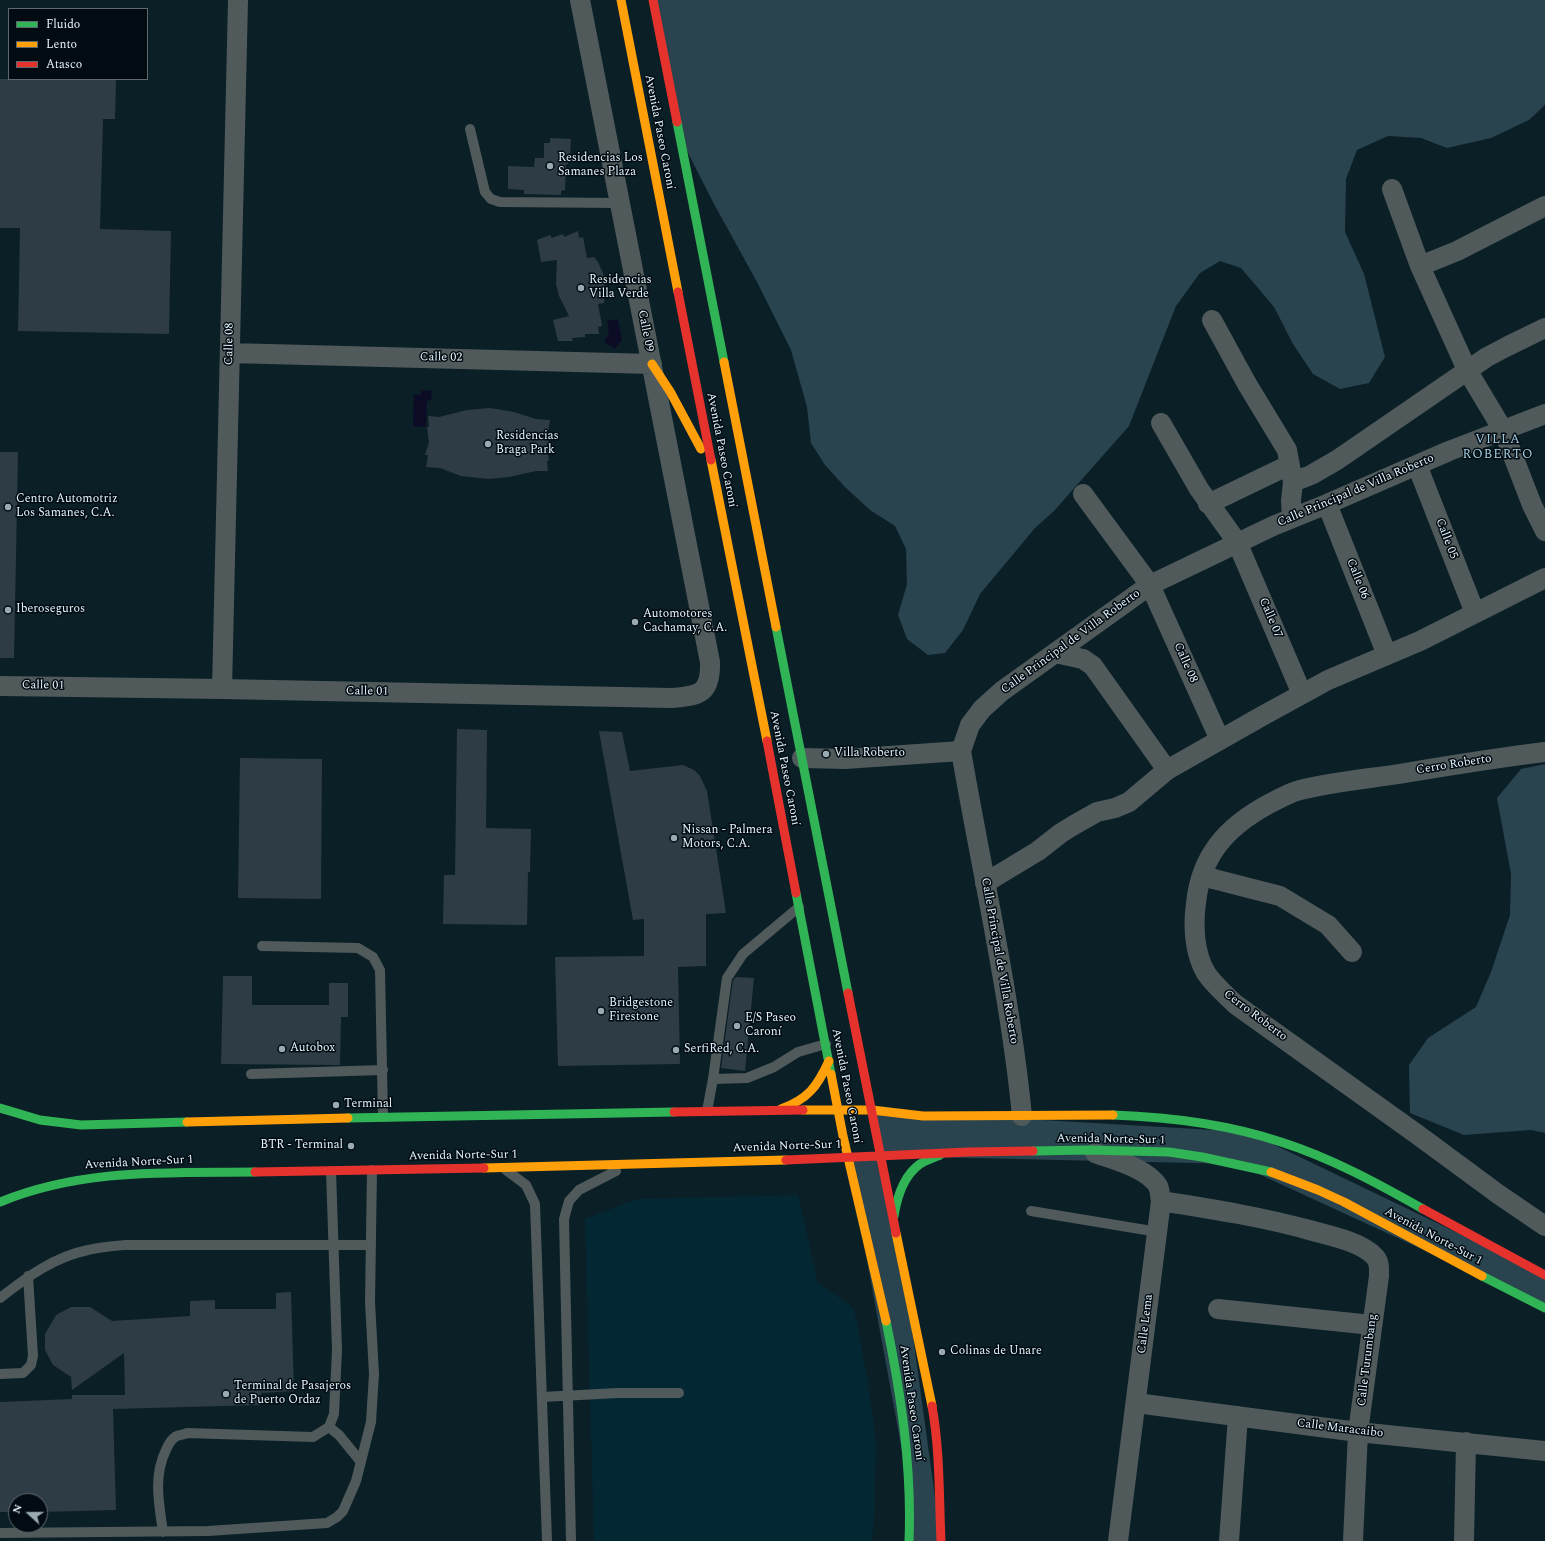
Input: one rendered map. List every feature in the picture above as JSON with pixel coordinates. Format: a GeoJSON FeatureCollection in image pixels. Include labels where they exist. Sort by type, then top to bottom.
{"type":"FeatureCollection","features":[{"type":"Feature","properties":{"kind":"main road","name":"Avenida Paseo Caroní"},"geometry":{"type":"LineString","coordinates":[[621,0],[848,1157],[870,1245],[896,1375],[906,1437],[909,1489],[909,1541]]}},
{"type":"Feature","properties":{"kind":"main road","name":"Avenida Paseo Caroní"},"geometry":{"type":"LineString","coordinates":[[654,0],[865,1078],[935,1423],[940,1486],[940,1541]]}},
{"type":"Feature","properties":{"kind":"main road"},"geometry":{"type":"LineString","coordinates":[[652,364],[686,419],[713,471]]}},
{"type":"Feature","properties":{"kind":"main road"},"geometry":{"type":"LineString","coordinates":[[776,1111],[794,1105],[807,1097],[817,1085],[829,1061]]}},
{"type":"Feature","properties":{"kind":"main road"},"geometry":{"type":"LineString","coordinates":[[865,1078],[882,1101],[902,1111],[923,1116]]}},
{"type":"Feature","properties":{"kind":"main road","name":"Avenida Norte-Sur 1"},"geometry":{"type":"LineString","coordinates":[[0,1108],[39,1120],[81,1125],[383,1117],[707,1111],[872,1110],[923,1116],[1096,1115],[1174,1119],[1248,1132],[1282,1142],[1340,1165],[1542,1270]]}},
{"type":"Feature","properties":{"kind":"main road","name":"Avenida Norte-Sur 1"},"geometry":{"type":"LineString","coordinates":[[0,1202],[39,1187],[67,1180],[128,1174],[503,1168],[943,1153],[1088,1150],[1169,1152],[1268,1171],[1318,1190],[1344,1202],[1484,1278],[1545,1308]]}},
{"type":"Feature","properties":{"kind":"main road"},"geometry":{"type":"LineString","coordinates":[[893,1219],[897,1199],[906,1178],[920,1164],[943,1153]]}},
{"type":"Feature","properties":{"kind":"street","name":"Calle 08"},"geometry":{"type":"LineString","coordinates":[[222,688],[238,0]]}},
{"type":"Feature","properties":{"kind":"street","name":"Calle 09"},"geometry":{"type":"LineString","coordinates":[[580,0],[710,662]]}},
{"type":"Feature","properties":{"kind":"street"},"geometry":{"type":"LineString","coordinates":[[1392,188],[1420,266],[1467,370],[1503,430],[1532,505],[1545,532]]}},
{"type":"Feature","properties":{"kind":"street"},"geometry":{"type":"LineString","coordinates":[[1420,266],[1457,251],[1545,206]]}},
{"type":"Feature","properties":{"kind":"street"},"geometry":{"type":"LineString","coordinates":[[1212,320],[1247,384],[1287,450],[1291,474],[1292,518]]}},
{"type":"Feature","properties":{"kind":"street"},"geometry":{"type":"LineString","coordinates":[[1208,504],[1291,474],[1311,475],[1337,460],[1428,399],[1467,370],[1508,346],[1545,328]]}},
{"type":"Feature","properties":{"kind":"street","name":"Calle 02"},"geometry":{"type":"LineString","coordinates":[[230,353],[652,364]]}},
{"type":"Feature","properties":{"kind":"street","name":"Calle Principal de Villa Roberto"},"geometry":{"type":"LineString","coordinates":[[1022,1116],[1018,1072],[1007,1001],[961,751],[970,725],[982,709],[1002,691],[1150,585],[1237,542],[1292,518],[1417,465],[1545,414]]}},
{"type":"Feature","properties":{"kind":"street","name":"Calle 07"},"geometry":{"type":"LineString","coordinates":[[1161,423],[1208,504],[1221,518],[1237,542],[1302,694]]}},
{"type":"Feature","properties":{"kind":"street","name":"Calle 05"},"geometry":{"type":"LineString","coordinates":[[1417,465],[1475,613]]}},
{"type":"Feature","properties":{"kind":"street","name":"Calle 08"},"geometry":{"type":"LineString","coordinates":[[1083,494],[1150,585],[1220,740]]}},
{"type":"Feature","properties":{"kind":"street","name":"Calle 06"},"geometry":{"type":"LineString","coordinates":[[1327,504],[1387,655]]}},
{"type":"Feature","properties":{"kind":"street"},"geometry":{"type":"LineString","coordinates":[[985,883],[1038,851],[1074,825],[1097,812],[1116,808],[1129,802],[1167,770],[1302,694],[1328,680],[1420,641],[1545,578]]}},
{"type":"Feature","properties":{"kind":"street"},"geometry":{"type":"LineString","coordinates":[[1056,653],[1083,659],[1093,666],[1167,770]]}},
{"type":"Feature","properties":{"kind":"street","name":"Calle 01"},"geometry":{"type":"LineString","coordinates":[[0,686],[222,688],[671,698],[691,696],[701,692],[707,686],[710,679],[710,662]]}},
{"type":"Feature","properties":{"kind":"street"},"geometry":{"type":"LineString","coordinates":[[802,758],[845,759],[961,751]]}},
{"type":"Feature","properties":{"kind":"street","name":"Cerro Roberto"},"geometry":{"type":"LineString","coordinates":[[1544,1226],[1331,1071],[1235,1004],[1219,989],[1206,973],[1200,960],[1194,918],[1197,894],[1202,876],[1208,859],[1220,841],[1237,824],[1278,798],[1299,790],[1494,758],[1545,752]]}},
{"type":"Feature","properties":{"kind":"street"},"geometry":{"type":"LineString","coordinates":[[1202,876],[1280,896],[1328,925],[1352,952]]}},
{"type":"Feature","properties":{"kind":"street","name":"Calle Lema"},"geometry":{"type":"LineString","coordinates":[[1088,1150],[1126,1164],[1147,1174],[1158,1187],[1161,1201],[1118,1541]]}},
{"type":"Feature","properties":{"kind":"street","name":"Calle Turumbang"},"geometry":{"type":"LineString","coordinates":[[1161,1201],[1270,1219],[1330,1235],[1363,1247],[1376,1256],[1379,1265],[1379,1276],[1358,1432],[1353,1541]]}},
{"type":"Feature","properties":{"kind":"street"},"geometry":{"type":"LineString","coordinates":[[1218,1309],[1372,1325]]}},
{"type":"Feature","properties":{"kind":"street","name":"Calle Maracaibo"},"geometry":{"type":"LineString","coordinates":[[1136,1403],[1358,1432],[1545,1451]]}},
{"type":"Feature","properties":{"kind":"street"},"geometry":{"type":"LineString","coordinates":[[1229,1541],[1238,1416]]}},
{"type":"Feature","properties":{"kind":"street"},"geometry":{"type":"LineString","coordinates":[[1464,1541],[1466,1442]]}},
{"type":"Feature","properties":{"kind":"lane"},"geometry":{"type":"LineString","coordinates":[[470,130],[485,192],[491,199],[500,202],[620,203]]}},
{"type":"Feature","properties":{"kind":"lane"},"geometry":{"type":"LineString","coordinates":[[707,1111],[713,1079],[726,978],[743,954],[800,907]]}},
{"type":"Feature","properties":{"kind":"lane"},"geometry":{"type":"LineString","coordinates":[[262,946],[358,948],[373,957],[380,970],[383,1117]]}},
{"type":"Feature","properties":{"kind":"lane"},"geometry":{"type":"LineString","coordinates":[[713,1079],[747,1078],[774,1067],[798,1052],[826,1044]]}},
{"type":"Feature","properties":{"kind":"lane"},"geometry":{"type":"LineString","coordinates":[[251,1074],[383,1070]]}},
{"type":"Feature","properties":{"kind":"lane"},"geometry":{"type":"LineString","coordinates":[[571,1541],[564,1218],[568,1201],[579,1190],[610,1173],[639,1163]]}},
{"type":"Feature","properties":{"kind":"lane"},"geometry":{"type":"LineString","coordinates":[[503,1168],[526,1185],[535,1204],[547,1541]]}},
{"type":"Feature","properties":{"kind":"lane"},"geometry":{"type":"LineString","coordinates":[[0,1533],[208,1531],[327,1523],[338,1517],[356,1481],[371,1422],[374,1374],[370,1302],[372,1170]]}},
{"type":"Feature","properties":{"kind":"lane"},"geometry":{"type":"LineString","coordinates":[[163,1532],[157,1480],[161,1460],[168,1444],[174,1438],[187,1433],[313,1437],[329,1427],[334,1414],[337,1350],[330,1171]]}},
{"type":"Feature","properties":{"kind":"lane"},"geometry":{"type":"LineString","coordinates":[[1031,1211],[1158,1232]]}},
{"type":"Feature","properties":{"kind":"lane"},"geometry":{"type":"LineString","coordinates":[[0,1298],[28,1276],[60,1258],[88,1250],[125,1245],[371,1245]]}},
{"type":"Feature","properties":{"kind":"lane"},"geometry":{"type":"LineString","coordinates":[[0,1374],[23,1373],[31,1365],[33,1343],[28,1276]]}},
{"type":"Feature","properties":{"kind":"lane"},"geometry":{"type":"LineString","coordinates":[[542,1397],[618,1392],[679,1394]]}},
{"type":"Feature","properties":{"kind":"lane"},"geometry":{"type":"LineString","coordinates":[[329,1427],[339,1435],[360,1462]]}},
{"type":"Feature","properties":{"kind":"shaded area"},"geometry":{"type":"Polygon","coordinates":[[[654,0],[1545,0],[1545,105],[1529,120],[1491,138],[1447,148],[1421,138],[1388,136],[1357,150],[1346,179],[1345,232],[1364,274],[1385,357],[1369,383],[1340,389],[1313,374],[1293,344],[1274,307],[1241,268],[1220,261],[1200,273],[1176,306],[1129,426],[1054,511],[1035,528],[980,594],[963,630],[945,653],[928,655],[907,639],[898,615],[907,584],[906,549],[895,526],[870,510],[845,487],[825,465],[811,443],[807,407],[791,350],[757,282],[714,204],[680,137],[654,0]]]}},
{"type":"Feature","properties":{"kind":"shaded area"},"geometry":{"type":"Polygon","coordinates":[[[618,319],[622,340],[615,349],[604,342],[609,332],[607,321],[618,319]]]}},
{"type":"Feature","properties":{"kind":"shaded area"},"geometry":{"type":"Polygon","coordinates":[[[421,390],[432,391],[431,400],[427,401],[426,427],[413,426],[414,394],[421,395],[421,390]]]}},
{"type":"Feature","properties":{"kind":"shaded area"},"geometry":{"type":"Polygon","coordinates":[[[1545,764],[1545,1133],[1531,1130],[1464,1135],[1410,1113],[1409,1065],[1428,1038],[1476,1007],[1491,972],[1510,915],[1511,874],[1497,798],[1521,769],[1545,764]]]}},
{"type":"Feature","properties":{"kind":"shaded area"},"geometry":{"type":"Polygon","coordinates":[[[872,1110],[1248,1132],[1545,1275],[1545,1308],[1491,1281],[1237,1164],[881,1156],[872,1110]]]}},
{"type":"Feature","properties":{"kind":"shaded area"},"geometry":{"type":"Polygon","coordinates":[[[881,1156],[906,1285],[941,1541],[909,1541],[909,1489],[848,1157],[881,1156]]]}},
{"type":"Feature","properties":{"kind":"shaded area"},"geometry":{"type":"Polygon","coordinates":[[[798,1195],[818,1283],[854,1308],[868,1382],[876,1443],[872,1541],[594,1541],[585,1219],[637,1199],[798,1195]]]}},
{"type":"Feature","properties":{"kind":"building"},"geometry":{"type":"Polygon","coordinates":[[[0,79],[116,80],[115,119],[103,119],[100,229],[171,231],[169,334],[18,331],[20,228],[0,228],[0,79]]]}},
{"type":"Feature","properties":{"kind":"building","name":"Residencias Los Samanes Plaza"},"geometry":{"type":"Polygon","coordinates":[[[550,138],[571,139],[570,155],[568,155],[568,164],[566,164],[565,190],[561,191],[561,195],[524,194],[524,190],[508,189],[508,166],[534,167],[535,158],[544,158],[544,143],[550,143],[550,138]]]}},
{"type":"Feature","properties":{"kind":"building","name":"Residencias Villa Verde"},"geometry":{"type":"Polygon","coordinates":[[[578,231],[579,238],[583,237],[587,258],[594,257],[603,273],[605,285],[604,303],[598,304],[602,326],[598,327],[599,334],[585,334],[585,337],[572,338],[573,341],[558,341],[553,320],[569,316],[559,296],[556,284],[557,260],[541,262],[537,240],[550,235],[552,238],[563,234],[564,237],[578,231]]]}},
{"type":"Feature","properties":{"kind":"building","name":"Residencias Braga Park"},"geometry":{"type":"Polygon","coordinates":[[[490,408],[514,412],[536,419],[550,420],[548,432],[551,432],[547,446],[549,461],[547,461],[548,471],[536,471],[509,477],[488,479],[461,476],[440,468],[426,467],[428,455],[425,455],[429,442],[427,427],[429,427],[428,416],[439,417],[467,410],[490,408]]]}},
{"type":"Feature","properties":{"kind":"building"},"geometry":{"type":"Polygon","coordinates":[[[0,452],[18,452],[14,658],[0,658],[0,452]]]}},
{"type":"Feature","properties":{"kind":"building"},"geometry":{"type":"Polygon","coordinates":[[[457,729],[487,730],[486,828],[531,829],[530,872],[528,872],[527,925],[443,924],[444,875],[455,875],[457,729]]]}},
{"type":"Feature","properties":{"kind":"building"},"geometry":{"type":"Polygon","coordinates":[[[599,731],[622,732],[630,771],[683,765],[694,770],[700,776],[707,791],[726,913],[706,914],[706,966],[678,967],[680,1064],[558,1066],[555,957],[644,956],[644,919],[633,920],[599,731]]]}},
{"type":"Feature","properties":{"kind":"building"},"geometry":{"type":"Polygon","coordinates":[[[240,758],[322,759],[321,899],[238,898],[240,758]]]}},
{"type":"Feature","properties":{"kind":"building"},"geometry":{"type":"Polygon","coordinates":[[[223,976],[252,976],[252,1005],[329,1005],[329,983],[348,983],[348,1017],[341,1017],[340,1065],[221,1064],[223,976]]]}},
{"type":"Feature","properties":{"kind":"building"},"geometry":{"type":"Polygon","coordinates":[[[736,977],[754,978],[745,1071],[721,1068],[733,980],[736,977]]]}},
{"type":"Feature","properties":{"kind":"building"},"geometry":{"type":"Polygon","coordinates":[[[291,1292],[294,1391],[261,1393],[261,1405],[113,1409],[116,1510],[48,1512],[48,1493],[8,1493],[8,1512],[0,1512],[0,1402],[72,1399],[72,1395],[125,1395],[124,1353],[72,1390],[71,1377],[53,1365],[45,1350],[45,1334],[56,1315],[71,1307],[90,1307],[112,1321],[190,1316],[190,1301],[215,1300],[215,1309],[276,1309],[276,1293],[291,1292]]]}},
{"type":"Feature","properties":{"kind":"traffic: fast"},"geometry":{"type":"LineString","coordinates":[[677,122],[724,362]]}},
{"type":"Feature","properties":{"kind":"traffic: fast"},"geometry":{"type":"LineString","coordinates":[[776,627],[848,993]]}},
{"type":"Feature","properties":{"kind":"traffic: fast"},"geometry":{"type":"LineString","coordinates":[[796,893],[831,1074]]}},
{"type":"Feature","properties":{"kind":"traffic: fast"},"geometry":{"type":"LineString","coordinates":[[0,1108],[40,1120],[81,1125],[187,1122]]}},
{"type":"Feature","properties":{"kind":"traffic: fast"},"geometry":{"type":"LineString","coordinates":[[348,1118],[674,1112]]}},
{"type":"Feature","properties":{"kind":"traffic: fast"},"geometry":{"type":"LineString","coordinates":[[1113,1115],[1198,1122],[1240,1130],[1281,1142],[1336,1163],[1423,1209]]}},
{"type":"Feature","properties":{"kind":"traffic: fast"},"geometry":{"type":"LineString","coordinates":[[1033,1151],[1088,1150],[1169,1152],[1202,1157],[1271,1172]]}},
{"type":"Feature","properties":{"kind":"traffic: fast"},"geometry":{"type":"LineString","coordinates":[[894,1216],[899,1194],[909,1175],[920,1164],[940,1155]]}},
{"type":"Feature","properties":{"kind":"traffic: fast"},"geometry":{"type":"LineString","coordinates":[[0,1202],[31,1191],[62,1183],[94,1178],[158,1173],[255,1172]]}},
{"type":"Feature","properties":{"kind":"traffic: fast"},"geometry":{"type":"LineString","coordinates":[[1482,1276],[1545,1308]]}},
{"type":"Feature","properties":{"kind":"traffic: fast"},"geometry":{"type":"LineString","coordinates":[[886,1321],[901,1403],[907,1458],[909,1486],[909,1541]]}},
{"type":"Feature","properties":{"kind":"traffic: slow"},"geometry":{"type":"LineString","coordinates":[[621,0],[678,292]]}},
{"type":"Feature","properties":{"kind":"traffic: slow"},"geometry":{"type":"LineString","coordinates":[[724,362],[776,627]]}},
{"type":"Feature","properties":{"kind":"traffic: slow"},"geometry":{"type":"LineString","coordinates":[[652,364],[671,393],[701,449]]}},
{"type":"Feature","properties":{"kind":"traffic: slow"},"geometry":{"type":"LineString","coordinates":[[711,460],[767,741]]}},
{"type":"Feature","properties":{"kind":"traffic: slow"},"geometry":{"type":"LineString","coordinates":[[781,1109],[798,1101],[811,1091],[816,1085],[829,1061]]}},
{"type":"Feature","properties":{"kind":"traffic: slow"},"geometry":{"type":"LineString","coordinates":[[831,1074],[843,1136],[886,1321]]}},
{"type":"Feature","properties":{"kind":"traffic: slow"},"geometry":{"type":"LineString","coordinates":[[803,1110],[872,1110],[923,1116],[1113,1115]]}},
{"type":"Feature","properties":{"kind":"traffic: slow"},"geometry":{"type":"LineString","coordinates":[[187,1122],[348,1118]]}},
{"type":"Feature","properties":{"kind":"traffic: slow"},"geometry":{"type":"LineString","coordinates":[[484,1168],[786,1160]]}},
{"type":"Feature","properties":{"kind":"traffic: slow"},"geometry":{"type":"LineString","coordinates":[[1271,1172],[1318,1190],[1344,1202],[1482,1276]]}},
{"type":"Feature","properties":{"kind":"traffic: slow"},"geometry":{"type":"LineString","coordinates":[[896,1233],[932,1406]]}},
{"type":"Feature","properties":{"kind":"traffic: jam"},"geometry":{"type":"LineString","coordinates":[[653,0],[677,122]]}},
{"type":"Feature","properties":{"kind":"traffic: jam"},"geometry":{"type":"LineString","coordinates":[[678,292],[711,460]]}},
{"type":"Feature","properties":{"kind":"traffic: jam"},"geometry":{"type":"LineString","coordinates":[[767,741],[796,893]]}},
{"type":"Feature","properties":{"kind":"traffic: jam"},"geometry":{"type":"LineString","coordinates":[[848,993],[896,1233]]}},
{"type":"Feature","properties":{"kind":"traffic: jam"},"geometry":{"type":"LineString","coordinates":[[674,1112],[803,1110]]}},
{"type":"Feature","properties":{"kind":"traffic: jam"},"geometry":{"type":"LineString","coordinates":[[786,1160],[969,1152],[1033,1151]]}},
{"type":"Feature","properties":{"kind":"traffic: jam"},"geometry":{"type":"LineString","coordinates":[[255,1172],[484,1168]]}},
{"type":"Feature","properties":{"kind":"traffic: jam"},"geometry":{"type":"LineString","coordinates":[[1423,1209],[1545,1275]]}},
{"type":"Feature","properties":{"kind":"traffic: jam"},"geometry":{"type":"LineString","coordinates":[[932,1406],[938,1456],[941,1541]]}},
{"type":"Feature","properties":{"kind":"place","name":"Residencias Los Samanes Plaza"},"geometry":{"type":"Point","coordinates":[550,166]}},
{"type":"Feature","properties":{"kind":"place","name":"Residencias Villa Verde"},"geometry":{"type":"Point","coordinates":[581,288]}},
{"type":"Feature","properties":{"kind":"place","name":"Residencias Braga Park"},"geometry":{"type":"Point","coordinates":[488,444]}},
{"type":"Feature","properties":{"kind":"place","name":"Centro Automotriz Los Samanes, C.A."},"geometry":{"type":"Point","coordinates":[8,507]}},
{"type":"Feature","properties":{"kind":"place","name":"Iberoseguros"},"geometry":{"type":"Point","coordinates":[8,610]}},
{"type":"Feature","properties":{"kind":"place","name":"Automotores Cachamay, C.A."},"geometry":{"type":"Point","coordinates":[635,622]}},
{"type":"Feature","properties":{"kind":"place","name":"Villa Roberto"},"geometry":{"type":"Point","coordinates":[826,754]}},
{"type":"Feature","properties":{"kind":"place","name":"Nissan - Palmera Motors, C.A."},"geometry":{"type":"Point","coordinates":[674,838]}},
{"type":"Feature","properties":{"kind":"place","name":"Bridgestone Firestone"},"geometry":{"type":"Point","coordinates":[601,1011]}},
{"type":"Feature","properties":{"kind":"place","name":"E/S Paseo Caroní"},"geometry":{"type":"Point","coordinates":[737,1026]}},
{"type":"Feature","properties":{"kind":"place","name":"Autobox"},"geometry":{"type":"Point","coordinates":[282,1049]}},
{"type":"Feature","properties":{"kind":"place","name":"SerfiRed, C.A."},"geometry":{"type":"Point","coordinates":[676,1050]}},
{"type":"Feature","properties":{"kind":"place","name":"Terminal"},"geometry":{"type":"Point","coordinates":[336,1105]}},
{"type":"Feature","properties":{"kind":"place","name":"BTR - Terminal"},"geometry":{"type":"Point","coordinates":[351,1146]}},
{"type":"Feature","properties":{"kind":"place","name":"Colinas de Unare"},"geometry":{"type":"Point","coordinates":[942,1352]}},
{"type":"Feature","properties":{"kind":"place","name":"Terminal de Pasajeros de Puerto Ordaz"},"geometry":{"type":"Point","coordinates":[226,1394]}},
{"type":"Feature","properties":{"kind":"district","name":"VILLA ROBERTO"},"geometry":{"type":"Point","coordinates":[1498,448]}}]}
